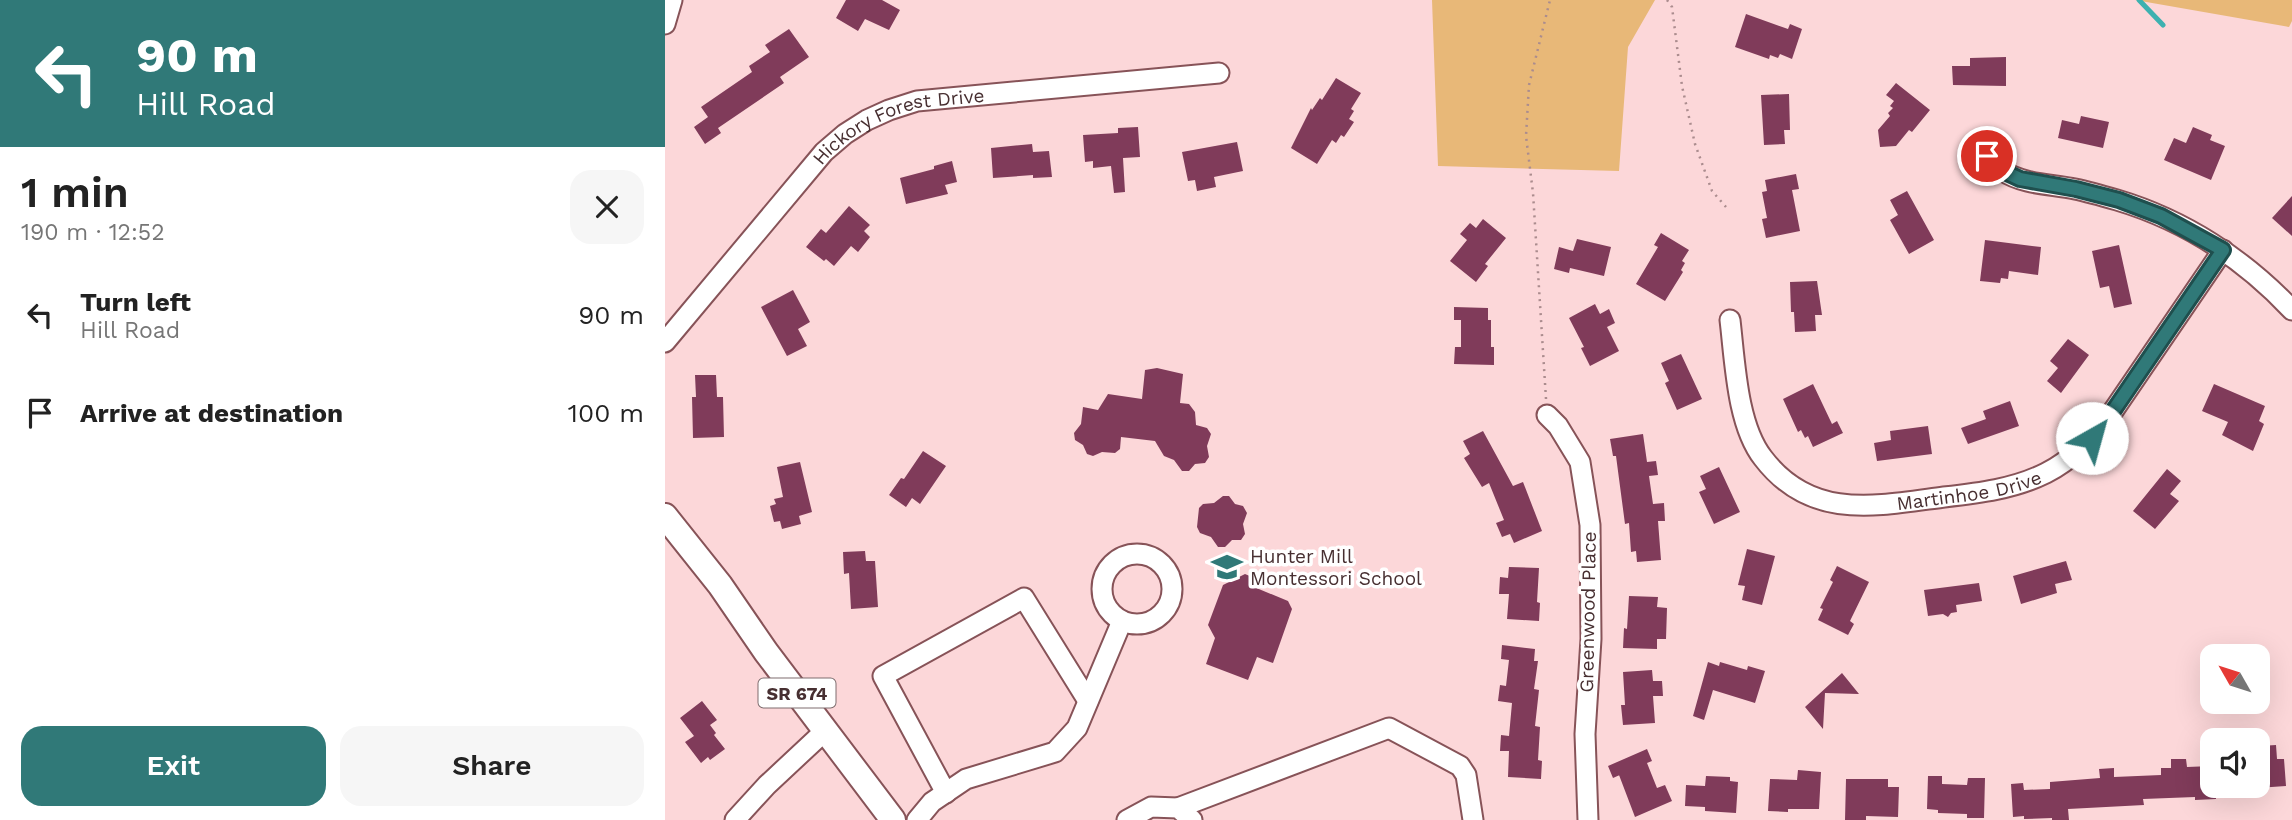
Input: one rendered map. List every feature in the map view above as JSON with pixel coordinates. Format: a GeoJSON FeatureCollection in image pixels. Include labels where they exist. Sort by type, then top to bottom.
{"type":"FeatureCollection","features":[{"type":"Feature","properties":{"kind":"main road","name":"SR 674"},"geometry":{"type":"LineString","coordinates":[[665,516],[720,585],[766,652],[893,820]]}},
{"type":"Feature","properties":{"kind":"street"},"geometry":{"type":"LineString","coordinates":[[665,24],[672,0]]}},
{"type":"Feature","properties":{"kind":"street","name":"Hickory Forest Drive"},"geometry":{"type":"LineString","coordinates":[[667,336],[824,152],[867,120],[889,110],[936,99],[1219,73]]}},
{"type":"Feature","properties":{"kind":"street"},"geometry":{"type":"LineString","coordinates":[[1987,156],[2003,171],[2020,179],[2119,200],[2161,216],[2223,250],[2272,289],[2292,310]]}},
{"type":"Feature","properties":{"kind":"street","name":"Martinhoe Drive"},"geometry":{"type":"LineString","coordinates":[[1730,320],[1738,378],[1751,438],[1761,457],[1792,487],[1811,497],[1852,506],[1874,507],[1996,491],[2025,483],[2049,472],[2092,438],[2117,406],[2223,250]]}},
{"type":"Feature","properties":{"kind":"street","name":"Greenwood Place"},"geometry":{"type":"LineString","coordinates":[[1547,415],[1558,426],[1580,462],[1590,525],[1591,639],[1585,734],[1588,820]]}},
{"type":"Feature","properties":{"kind":"street"},"geometry":{"type":"LineString","coordinates":[[946,793],[883,676],[1024,598],[1088,701]]}},
{"type":"Feature","properties":{"kind":"street"},"geometry":{"type":"LineString","coordinates":[[917,820],[932,802],[966,779],[1055,752],[1077,728],[1122,621]]}},
{"type":"Feature","properties":{"kind":"street"},"geometry":{"type":"LineString","coordinates":[[1127,820],[1151,807],[1185,814],[1389,728],[1460,766],[1467,775],[1473,820]]}},
{"type":"Feature","properties":{"kind":"street"},"geometry":{"type":"LineString","coordinates":[[735,820],[767,785],[826,730]]}},
{"type":"Feature","properties":{"kind":"path"},"geometry":{"type":"LineString","coordinates":[[1547,415],[1533,192],[1526,136],[1529,85],[1550,0]]}},
{"type":"Feature","properties":{"kind":"path"},"geometry":{"type":"LineString","coordinates":[[1667,0],[1672,7],[1682,86],[1695,144],[1712,191],[1726,207]]}},
{"type":"Feature","properties":{"kind":"shaded area"},"geometry":{"type":"Polygon","coordinates":[[[1432,0],[1655,0],[1628,47],[1619,171],[1438,166],[1432,0]]]}},
{"type":"Feature","properties":{"kind":"shaded area"},"geometry":{"type":"Polygon","coordinates":[[[2135,0],[2292,0],[2292,21],[2289,27],[2135,0]]]}},
{"type":"Feature","properties":{"kind":"building"},"geometry":{"type":"Polygon","coordinates":[[[846,0],[882,0],[900,10],[889,30],[865,19],[858,31],[836,18],[846,0]]]}},
{"type":"Feature","properties":{"kind":"building"},"geometry":{"type":"Polygon","coordinates":[[[1746,14],[1788,29],[1790,24],[1802,29],[1792,59],[1780,54],[1778,58],[1770,55],[1769,59],[1735,47],[1746,14]]]}},
{"type":"Feature","properties":{"kind":"building"},"geometry":{"type":"Polygon","coordinates":[[[789,29],[809,57],[780,77],[784,83],[718,128],[721,133],[705,144],[694,127],[708,117],[701,107],[752,72],[749,66],[770,52],[765,45],[789,29]]]}},
{"type":"Feature","properties":{"kind":"building"},"geometry":{"type":"Polygon","coordinates":[[[2006,57],[2006,86],[1953,85],[1952,66],[1970,66],[1970,58],[2006,57]]]}},
{"type":"Feature","properties":{"kind":"building"},"geometry":{"type":"Polygon","coordinates":[[[1336,78],[1361,93],[1351,109],[1354,111],[1349,119],[1354,122],[1344,137],[1341,135],[1336,143],[1332,140],[1317,164],[1291,148],[1311,108],[1312,110],[1320,98],[1322,100],[1336,78]]]}},
{"type":"Feature","properties":{"kind":"building"},"geometry":{"type":"Polygon","coordinates":[[[1896,83],[1930,110],[1896,146],[1880,147],[1878,130],[1890,116],[1888,113],[1893,108],[1890,106],[1894,101],[1886,95],[1896,83]]]}},
{"type":"Feature","properties":{"kind":"building"},"geometry":{"type":"Polygon","coordinates":[[[1789,94],[1790,130],[1784,130],[1785,144],[1764,145],[1761,95],[1789,94]]]}},
{"type":"Feature","properties":{"kind":"building"},"geometry":{"type":"Polygon","coordinates":[[[2081,116],[2109,122],[2103,148],[2058,138],[2062,120],[2079,124],[2081,116]]]}},
{"type":"Feature","properties":{"kind":"building"},"geometry":{"type":"Polygon","coordinates":[[[1138,127],[1140,157],[1123,158],[1125,192],[1114,193],[1111,166],[1093,168],[1093,161],[1085,162],[1083,135],[1118,133],[1118,128],[1138,127]]]}},
{"type":"Feature","properties":{"kind":"building"},"geometry":{"type":"Polygon","coordinates":[[[2193,127],[2212,135],[2210,140],[2225,146],[2211,180],[2164,160],[2174,138],[2186,143],[2193,127]]]}},
{"type":"Feature","properties":{"kind":"building"},"geometry":{"type":"Polygon","coordinates":[[[1237,142],[1243,171],[1214,177],[1216,187],[1197,191],[1195,180],[1188,181],[1182,152],[1237,142]]]}},
{"type":"Feature","properties":{"kind":"building"},"geometry":{"type":"Polygon","coordinates":[[[1032,144],[1033,152],[1049,151],[1052,177],[1033,178],[1033,175],[993,178],[991,148],[1032,144]]]}},
{"type":"Feature","properties":{"kind":"building"},"geometry":{"type":"Polygon","coordinates":[[[952,161],[957,182],[945,185],[948,194],[906,204],[900,178],[952,161]]]}},
{"type":"Feature","properties":{"kind":"building"},"geometry":{"type":"Polygon","coordinates":[[[1796,174],[1799,189],[1792,190],[1800,231],[1766,238],[1762,219],[1767,218],[1762,192],[1767,191],[1765,180],[1796,174]]]}},
{"type":"Feature","properties":{"kind":"building"},"geometry":{"type":"Polygon","coordinates":[[[1907,191],[1934,240],[1909,254],[1890,220],[1898,215],[1890,200],[1907,191]]]}},
{"type":"Feature","properties":{"kind":"building"},"geometry":{"type":"Polygon","coordinates":[[[2292,196],[2292,236],[2272,218],[2292,196]]]}},
{"type":"Feature","properties":{"kind":"building"},"geometry":{"type":"Polygon","coordinates":[[[849,206],[870,225],[864,231],[870,237],[858,252],[851,246],[834,266],[806,247],[821,229],[826,233],[849,206]]]}},
{"type":"Feature","properties":{"kind":"building"},"geometry":{"type":"Polygon","coordinates":[[[1483,219],[1506,238],[1485,264],[1488,266],[1476,282],[1450,261],[1467,240],[1460,234],[1470,223],[1476,228],[1483,219]]]}},
{"type":"Feature","properties":{"kind":"building"},"geometry":{"type":"Polygon","coordinates":[[[1661,233],[1689,250],[1682,261],[1685,263],[1681,270],[1683,272],[1665,301],[1636,284],[1658,247],[1654,245],[1661,233]]]}},
{"type":"Feature","properties":{"kind":"building"},"geometry":{"type":"Polygon","coordinates":[[[1577,239],[1611,247],[1604,276],[1570,268],[1569,273],[1554,269],[1559,247],[1573,251],[1577,239]]]}},
{"type":"Feature","properties":{"kind":"building"},"geometry":{"type":"Polygon","coordinates":[[[1985,240],[2041,247],[2038,275],[2009,271],[2008,279],[2001,278],[2000,283],[1980,281],[1985,240]]]}},
{"type":"Feature","properties":{"kind":"building"},"geometry":{"type":"Polygon","coordinates":[[[2119,245],[2132,304],[2114,308],[2109,286],[2100,288],[2092,251],[2119,245]]]}},
{"type":"Feature","properties":{"kind":"building"},"geometry":{"type":"Polygon","coordinates":[[[1817,281],[1822,315],[1815,315],[1816,331],[1795,332],[1790,282],[1817,281]]]}},
{"type":"Feature","properties":{"kind":"building"},"geometry":{"type":"Polygon","coordinates":[[[793,290],[810,322],[798,329],[807,346],[787,356],[761,307],[793,290]]]}},
{"type":"Feature","properties":{"kind":"building"},"geometry":{"type":"Polygon","coordinates":[[[1595,304],[1600,314],[1609,309],[1615,323],[1607,327],[1619,351],[1590,366],[1581,348],[1584,347],[1569,318],[1595,304]]]}},
{"type":"Feature","properties":{"kind":"building"},"geometry":{"type":"Polygon","coordinates":[[[1454,307],[1488,308],[1494,365],[1454,364],[1455,347],[1461,347],[1461,320],[1454,320],[1454,307]]]}},
{"type":"Feature","properties":{"kind":"building"},"geometry":{"type":"Polygon","coordinates":[[[2068,339],[2089,355],[2061,393],[2047,381],[2058,368],[2050,361],[2068,339]]]}},
{"type":"Feature","properties":{"kind":"building"},"geometry":{"type":"Polygon","coordinates":[[[1681,354],[1702,399],[1677,410],[1665,383],[1669,381],[1661,363],[1681,354]]]}},
{"type":"Feature","properties":{"kind":"building"},"geometry":{"type":"Polygon","coordinates":[[[1157,368],[1183,374],[1180,403],[1189,404],[1195,412],[1196,425],[1207,428],[1211,434],[1207,446],[1209,457],[1205,463],[1195,464],[1189,471],[1182,471],[1174,460],[1164,456],[1155,441],[1121,437],[1120,449],[1115,453],[1102,452],[1093,456],[1087,454],[1083,445],[1075,440],[1074,433],[1081,424],[1083,407],[1098,410],[1108,394],[1142,399],[1145,370],[1157,368]]]}},
{"type":"Feature","properties":{"kind":"building"},"geometry":{"type":"Polygon","coordinates":[[[695,375],[716,375],[717,397],[723,397],[724,437],[693,438],[692,397],[696,397],[695,375]]]}},
{"type":"Feature","properties":{"kind":"building"},"geometry":{"type":"Polygon","coordinates":[[[1813,384],[1832,424],[1837,421],[1843,433],[1813,447],[1808,436],[1805,438],[1801,430],[1798,432],[1783,399],[1813,384]]]}},
{"type":"Feature","properties":{"kind":"building"},"geometry":{"type":"Polygon","coordinates":[[[2214,384],[2265,406],[2259,421],[2264,424],[2253,451],[2222,435],[2228,422],[2202,411],[2214,384]]]}},
{"type":"Feature","properties":{"kind":"building"},"geometry":{"type":"Polygon","coordinates":[[[2010,401],[2019,426],[1968,444],[1961,428],[1986,419],[1983,411],[2010,401]]]}},
{"type":"Feature","properties":{"kind":"building"},"geometry":{"type":"Polygon","coordinates":[[[1928,426],[1932,454],[1877,461],[1874,443],[1891,440],[1890,431],[1928,426]]]}},
{"type":"Feature","properties":{"kind":"building"},"geometry":{"type":"Polygon","coordinates":[[[1483,431],[1513,486],[1523,482],[1542,531],[1514,543],[1510,534],[1502,537],[1496,523],[1504,520],[1489,483],[1482,487],[1464,458],[1470,454],[1463,441],[1483,431]]]}},
{"type":"Feature","properties":{"kind":"building"},"geometry":{"type":"Polygon","coordinates":[[[1643,434],[1647,462],[1656,461],[1658,475],[1649,476],[1653,504],[1664,503],[1665,521],[1658,521],[1661,560],[1637,562],[1636,551],[1631,552],[1629,523],[1625,524],[1616,456],[1613,456],[1610,439],[1643,434]]]}},
{"type":"Feature","properties":{"kind":"building"},"geometry":{"type":"Polygon","coordinates":[[[923,451],[946,466],[920,504],[912,498],[906,507],[889,495],[923,451]]]}},
{"type":"Feature","properties":{"kind":"building"},"geometry":{"type":"Polygon","coordinates":[[[800,462],[812,512],[799,516],[801,524],[782,529],[780,521],[774,522],[770,506],[776,504],[774,499],[783,497],[777,467],[800,462]]]}},
{"type":"Feature","properties":{"kind":"building"},"geometry":{"type":"Polygon","coordinates":[[[1719,467],[1740,512],[1714,524],[1699,492],[1706,489],[1700,476],[1719,467]]]}},
{"type":"Feature","properties":{"kind":"building"},"geometry":{"type":"Polygon","coordinates":[[[2167,469],[2181,481],[2170,494],[2179,501],[2155,529],[2133,511],[2167,469]]]}},
{"type":"Feature","properties":{"kind":"building"},"geometry":{"type":"Polygon","coordinates":[[[1223,496],[1229,496],[1235,504],[1243,506],[1247,513],[1243,524],[1245,534],[1241,540],[1232,540],[1225,547],[1218,547],[1211,537],[1200,533],[1197,527],[1199,508],[1203,504],[1214,503],[1223,496]]]}},
{"type":"Feature","properties":{"kind":"building"},"geometry":{"type":"Polygon","coordinates":[[[1747,549],[1775,556],[1762,605],[1742,600],[1745,586],[1738,585],[1747,549]]]}},
{"type":"Feature","properties":{"kind":"building"},"geometry":{"type":"Polygon","coordinates":[[[865,551],[866,561],[875,561],[878,607],[851,609],[849,573],[844,574],[843,552],[865,551]]]}},
{"type":"Feature","properties":{"kind":"building"},"geometry":{"type":"Polygon","coordinates":[[[2066,561],[2072,580],[2055,584],[2057,593],[2021,604],[2013,576],[2066,561]]]}},
{"type":"Feature","properties":{"kind":"building"},"geometry":{"type":"Polygon","coordinates":[[[1837,566],[1869,582],[1850,621],[1854,624],[1848,635],[1818,620],[1837,566]]]}},
{"type":"Feature","properties":{"kind":"building"},"geometry":{"type":"Polygon","coordinates":[[[1509,567],[1539,568],[1539,621],[1507,619],[1509,594],[1499,594],[1500,577],[1508,578],[1509,567]]]}},
{"type":"Feature","properties":{"kind":"building"},"geometry":{"type":"Polygon","coordinates":[[[1245,574],[1252,577],[1254,587],[1288,601],[1292,609],[1273,663],[1257,657],[1248,680],[1206,664],[1215,638],[1208,625],[1223,585],[1245,574]]]}},
{"type":"Feature","properties":{"kind":"building"},"geometry":{"type":"Polygon","coordinates":[[[1979,583],[1982,601],[1956,605],[1957,612],[1948,617],[1943,614],[1928,616],[1924,590],[1979,583]]]}},
{"type":"Feature","properties":{"kind":"building"},"geometry":{"type":"Polygon","coordinates":[[[1629,596],[1658,597],[1657,607],[1667,608],[1666,639],[1657,639],[1657,649],[1623,648],[1629,596]]]}},
{"type":"Feature","properties":{"kind":"building"},"geometry":{"type":"Polygon","coordinates":[[[1502,645],[1535,649],[1534,661],[1538,661],[1534,689],[1539,690],[1535,726],[1540,727],[1538,760],[1542,761],[1541,779],[1508,777],[1509,751],[1500,751],[1501,735],[1509,736],[1512,703],[1498,701],[1500,685],[1506,686],[1509,660],[1501,659],[1502,645]]]}},
{"type":"Feature","properties":{"kind":"building"},"geometry":{"type":"Polygon","coordinates":[[[1708,662],[1719,666],[1720,662],[1747,670],[1748,666],[1765,671],[1755,703],[1713,690],[1704,720],[1693,716],[1708,662]]]}},
{"type":"Feature","properties":{"kind":"building"},"geometry":{"type":"Polygon","coordinates":[[[1652,670],[1653,681],[1662,681],[1663,696],[1653,696],[1655,723],[1623,725],[1623,672],[1652,670]]]}},
{"type":"Feature","properties":{"kind":"building"},"geometry":{"type":"Polygon","coordinates":[[[1842,673],[1859,694],[1825,693],[1823,729],[1805,707],[1842,673]]]}},
{"type":"Feature","properties":{"kind":"building"},"geometry":{"type":"Polygon","coordinates":[[[702,701],[717,720],[710,725],[725,749],[701,763],[685,742],[694,736],[680,718],[702,701]]]}},
{"type":"Feature","properties":{"kind":"building"},"geometry":{"type":"Polygon","coordinates":[[[2270,745],[2276,745],[2277,759],[2284,759],[2286,786],[2270,787],[2270,745]]]}},
{"type":"Feature","properties":{"kind":"building"},"geometry":{"type":"Polygon","coordinates":[[[1647,749],[1652,761],[1647,763],[1657,788],[1665,785],[1672,801],[1635,817],[1619,775],[1613,778],[1608,766],[1647,749]]]}},
{"type":"Feature","properties":{"kind":"building"},"geometry":{"type":"Polygon","coordinates":[[[2171,759],[2186,759],[2187,767],[2200,766],[2200,798],[2216,799],[2143,799],[2144,805],[2068,809],[2069,820],[2013,817],[2011,784],[2023,783],[2024,790],[2050,789],[2050,782],[2100,778],[2099,769],[2114,768],[2114,777],[2161,775],[2161,768],[2171,768],[2171,759]]]}},
{"type":"Feature","properties":{"kind":"building"},"geometry":{"type":"Polygon","coordinates":[[[1798,770],[1821,772],[1819,809],[1768,811],[1770,779],[1797,780],[1798,770]]]}},
{"type":"Feature","properties":{"kind":"building"},"geometry":{"type":"Polygon","coordinates":[[[1706,776],[1730,777],[1730,781],[1738,782],[1736,813],[1705,811],[1705,807],[1685,806],[1686,785],[1705,786],[1706,776]]]}},
{"type":"Feature","properties":{"kind":"building"},"geometry":{"type":"Polygon","coordinates":[[[1928,776],[1942,776],[1942,784],[1967,785],[1968,778],[1985,778],[1984,818],[1967,818],[1967,814],[1938,813],[1938,810],[1927,809],[1928,776]]]}},
{"type":"Feature","properties":{"kind":"building"},"geometry":{"type":"Polygon","coordinates":[[[1846,779],[1888,779],[1888,787],[1899,787],[1898,817],[1866,816],[1866,820],[1845,820],[1846,779]]]}},
{"type":"Feature","properties":{"kind":"waterway"},"geometry":{"type":"LineString","coordinates":[[2139,0],[2163,25]]}},
{"type":"Feature","properties":{"kind":"place","name":"Hunter Mill Montessori School"},"geometry":{"type":"Point","coordinates":[1227,567]}},
{"type":"Feature","properties":{"kind":"route"},"geometry":{"type":"LineString","coordinates":[[1987,156],[2003,171],[2020,179],[2119,200],[2161,216],[2223,250],[2092,438]]}}]}
